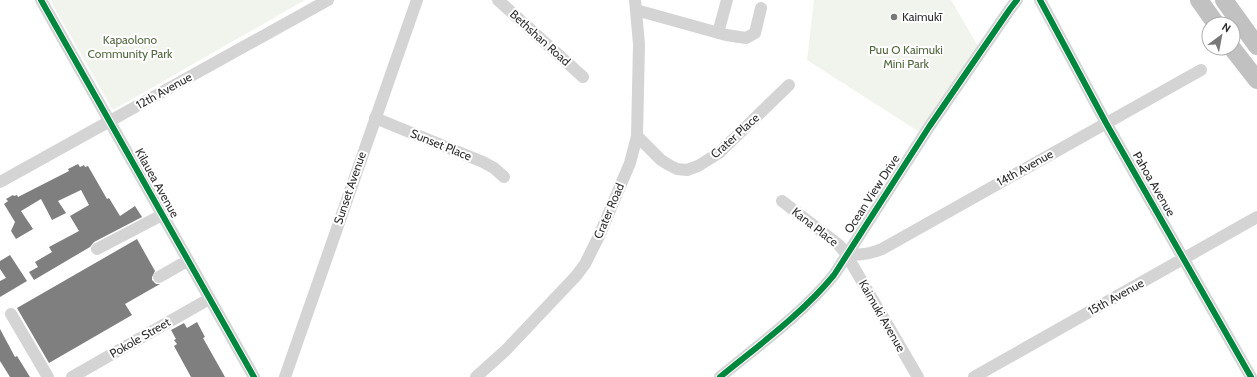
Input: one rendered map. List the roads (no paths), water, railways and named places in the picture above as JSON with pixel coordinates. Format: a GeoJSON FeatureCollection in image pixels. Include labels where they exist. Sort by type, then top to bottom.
{"type":"FeatureCollection","features":[{"type":"Feature","properties":{"kind":"highway"},"geometry":{"type":"LineString","coordinates":[[1199,0],[1210,16]]}},
{"type":"Feature","properties":{"kind":"highway"},"geometry":{"type":"LineString","coordinates":[[1224,0],[1257,46]]}},
{"type":"Feature","properties":{"kind":"highway"},"geometry":{"type":"LineString","coordinates":[[1238,56],[1257,80]]}},
{"type":"Feature","properties":{"kind":"street","name":"Kilauea Avenue"},"geometry":{"type":"LineString","coordinates":[[41,0],[187,261],[254,377]]}},
{"type":"Feature","properties":{"kind":"street","name":"12th Avenue"},"geometry":{"type":"LineString","coordinates":[[0,182],[328,0]]}},
{"type":"Feature","properties":{"kind":"street","name":"Sunset Avenue"},"geometry":{"type":"LineString","coordinates":[[285,377],[416,0]]}},
{"type":"Feature","properties":{"kind":"street","name":"Bethshan Road"},"geometry":{"type":"LineString","coordinates":[[498,0],[583,77]]}},
{"type":"Feature","properties":{"kind":"street"},"geometry":{"type":"LineString","coordinates":[[718,33],[727,0]]}},
{"type":"Feature","properties":{"kind":"street","name":"Ocean View Drive"},"geometry":{"type":"LineString","coordinates":[[720,377],[812,300],[834,275],[846,254],[929,127],[1018,0]]}},
{"type":"Feature","properties":{"kind":"street","name":"Pahoa Avenue"},"geometry":{"type":"LineString","coordinates":[[1040,0],[1106,123],[1251,377]]}},
{"type":"Feature","properties":{"kind":"street"},"geometry":{"type":"LineString","coordinates":[[635,5],[718,33],[746,38],[755,33],[761,8]]}},
{"type":"Feature","properties":{"kind":"street","name":"Crater Road"},"geometry":{"type":"LineString","coordinates":[[476,377],[506,350],[576,276],[585,264],[599,236],[630,163],[638,136],[639,44],[635,5]]}},
{"type":"Feature","properties":{"kind":"street","name":"14th Avenue"},"geometry":{"type":"LineString","coordinates":[[846,254],[856,256],[882,249],[1201,70]]}},
{"type":"Feature","properties":{"kind":"street","name":"Crater Place"},"geometry":{"type":"LineString","coordinates":[[638,136],[661,160],[677,169],[687,170],[698,166],[718,153],[789,85]]}},
{"type":"Feature","properties":{"kind":"street","name":"Sunset Place"},"geometry":{"type":"LineString","coordinates":[[375,118],[483,162],[494,168],[504,177]]}},
{"type":"Feature","properties":{"kind":"street","name":"Kana Place"},"geometry":{"type":"LineString","coordinates":[[782,201],[839,245],[846,254]]}},
{"type":"Feature","properties":{"kind":"street"},"geometry":{"type":"LineString","coordinates":[[98,249],[162,215]]}},
{"type":"Feature","properties":{"kind":"street","name":"15th Avenue"},"geometry":{"type":"LineString","coordinates":[[974,377],[1257,217]]}},
{"type":"Feature","properties":{"kind":"street","name":"Kaimuki Avenue"},"geometry":{"type":"LineString","coordinates":[[846,254],[918,377]]}},
{"type":"Feature","properties":{"kind":"street"},"geometry":{"type":"LineString","coordinates":[[159,277],[187,261]]}},
{"type":"Feature","properties":{"kind":"street","name":"Pokole Street"},"geometry":{"type":"LineString","coordinates":[[72,377],[209,299]]}},
{"type":"Feature","properties":{"kind":"street"},"geometry":{"type":"LineString","coordinates":[[11,314],[48,377]]}},
{"type":"Feature","properties":{"kind":"place","name":"Kaimukī"},"geometry":{"type":"Point","coordinates":[894,17]}},
{"type":"Feature","properties":{"kind":"park label","name":"Kapaolono Community Park"},"geometry":{"type":"Point","coordinates":[130,47]}},
{"type":"Feature","properties":{"kind":"park label","name":"Puu O Kaimuki Mini Park"},"geometry":{"type":"Point","coordinates":[906,57]}}]}
